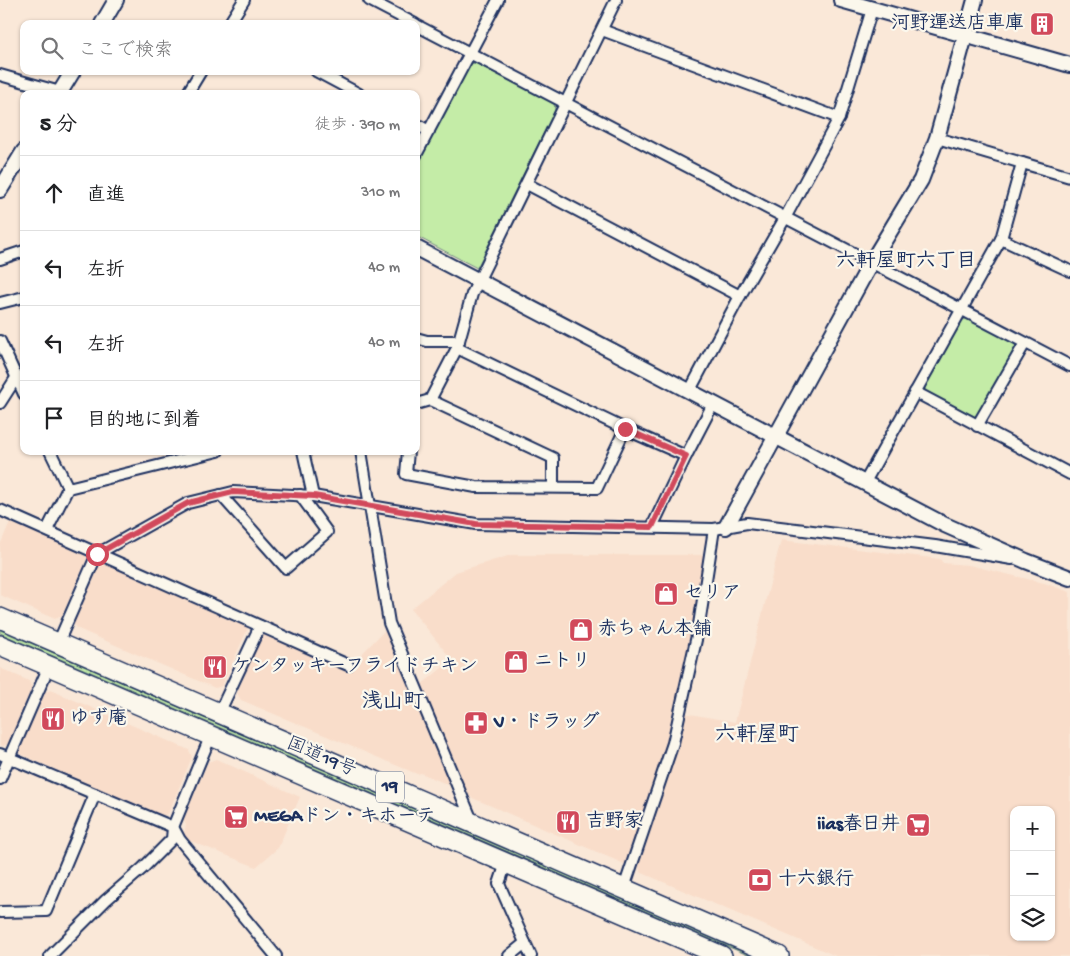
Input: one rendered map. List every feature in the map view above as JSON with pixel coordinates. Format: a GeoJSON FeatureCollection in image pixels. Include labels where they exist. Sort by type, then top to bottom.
{"type":"FeatureCollection","features":[{"type":"Feature","properties":{"kind":"highway","name":"国道19号"},"geometry":{"type":"LineString","coordinates":[[0,618],[779,956]]}},
{"type":"Feature","properties":{"kind":"highway","name":"国道19号"},"geometry":{"type":"LineString","coordinates":[[0,645],[722,956]]}},
{"type":"Feature","properties":{"kind":"street"},"geometry":{"type":"LineString","coordinates":[[104,20],[116,0]]}},
{"type":"Feature","properties":{"kind":"street"},"geometry":{"type":"LineString","coordinates":[[232,20],[244,0]]}},
{"type":"Feature","properties":{"kind":"street"},"geometry":{"type":"LineString","coordinates":[[369,0],[407,20]]}},
{"type":"Feature","properties":{"kind":"street"},"geometry":{"type":"LineString","coordinates":[[420,148],[498,0]]}},
{"type":"Feature","properties":{"kind":"street"},"geometry":{"type":"LineString","coordinates":[[430,400],[458,345],[472,294],[616,0]]}},
{"type":"Feature","properties":{"kind":"street"},"geometry":{"type":"LineString","coordinates":[[841,0],[1070,65]]}},
{"type":"Feature","properties":{"kind":"street"},"geometry":{"type":"LineString","coordinates":[[624,888],[673,743],[720,528],[776,437],[872,261],[921,180],[937,138],[975,0]]}},
{"type":"Feature","properties":{"kind":"street"},"geometry":{"type":"LineString","coordinates":[[689,392],[839,118],[872,9]]}},
{"type":"Feature","properties":{"kind":"street"},"geometry":{"type":"LineString","coordinates":[[420,27],[1070,366]]}},
{"type":"Feature","properties":{"kind":"street"},"geometry":{"type":"LineString","coordinates":[[602,30],[839,118]]}},
{"type":"Feature","properties":{"kind":"street"},"geometry":{"type":"LineString","coordinates":[[0,75],[51,90]]}},
{"type":"Feature","properties":{"kind":"street"},"geometry":{"type":"LineString","coordinates":[[63,90],[71,75]]}},
{"type":"Feature","properties":{"kind":"street"},"geometry":{"type":"LineString","coordinates":[[189,90],[199,75]]}},
{"type":"Feature","properties":{"kind":"street"},"geometry":{"type":"LineString","coordinates":[[323,75],[352,90]]}},
{"type":"Feature","properties":{"kind":"street"},"geometry":{"type":"LineString","coordinates":[[420,126],[429,131]]}},
{"type":"Feature","properties":{"kind":"street"},"geometry":{"type":"LineString","coordinates":[[937,138],[1070,177]]}},
{"type":"Feature","properties":{"kind":"street"},"geometry":{"type":"LineString","coordinates":[[0,190],[20,158]]}},
{"type":"Feature","properties":{"kind":"street"},"geometry":{"type":"LineString","coordinates":[[865,482],[1001,239],[1022,163]]}},
{"type":"Feature","properties":{"kind":"street"},"geometry":{"type":"LineString","coordinates":[[527,184],[740,296]]}},
{"type":"Feature","properties":{"kind":"street"},"geometry":{"type":"LineString","coordinates":[[1001,239],[1070,271]]}},
{"type":"Feature","properties":{"kind":"street"},"geometry":{"type":"LineString","coordinates":[[420,250],[945,525],[1026,561],[1070,578]]}},
{"type":"Feature","properties":{"kind":"street"},"geometry":{"type":"LineString","coordinates":[[0,259],[20,252]]}},
{"type":"Feature","properties":{"kind":"street"},"geometry":{"type":"LineString","coordinates":[[0,303],[20,298]]}},
{"type":"Feature","properties":{"kind":"street"},"geometry":{"type":"LineString","coordinates":[[420,339],[458,345],[625,429],[686,456]]}},
{"type":"Feature","properties":{"kind":"street"},"geometry":{"type":"LineString","coordinates":[[0,341],[20,376],[0,403]]}},
{"type":"Feature","properties":{"kind":"street"},"geometry":{"type":"LineString","coordinates":[[977,426],[1025,343]]}},
{"type":"Feature","properties":{"kind":"street"},"geometry":{"type":"LineString","coordinates":[[915,392],[1070,474]]}},
{"type":"Feature","properties":{"kind":"street"},"geometry":{"type":"LineString","coordinates":[[420,403],[430,400],[552,458],[553,486]]}},
{"type":"Feature","properties":{"kind":"street"},"geometry":{"type":"LineString","coordinates":[[652,527],[713,404]]}},
{"type":"Feature","properties":{"kind":"street"},"geometry":{"type":"LineString","coordinates":[[408,455],[406,474],[476,487],[553,486],[597,488],[625,429]]}},
{"type":"Feature","properties":{"kind":"street"},"geometry":{"type":"LineString","coordinates":[[52,455],[68,488]]}},
{"type":"Feature","properties":{"kind":"street"},"geometry":{"type":"LineString","coordinates":[[48,530],[68,488],[193,455]]}},
{"type":"Feature","properties":{"kind":"street"},"geometry":{"type":"LineString","coordinates":[[304,455],[314,496]]}},
{"type":"Feature","properties":{"kind":"street"},"geometry":{"type":"LineString","coordinates":[[362,455],[389,623],[473,822]]}},
{"type":"Feature","properties":{"kind":"street"},"geometry":{"type":"LineString","coordinates":[[58,642],[97,554],[188,503],[233,492],[314,496],[476,524],[720,528],[747,523],[935,546],[1026,561]]}},
{"type":"Feature","properties":{"kind":"street"},"geometry":{"type":"LineString","coordinates":[[221,495],[286,568],[327,532],[300,495]]}},
{"type":"Feature","properties":{"kind":"street"},"geometry":{"type":"LineString","coordinates":[[0,510],[348,665]]}},
{"type":"Feature","properties":{"kind":"street"},"geometry":{"type":"LineString","coordinates":[[219,714],[260,626]]}},
{"type":"Feature","properties":{"kind":"street"},"geometry":{"type":"LineString","coordinates":[[0,779],[4,756],[48,666]]}},
{"type":"Feature","properties":{"kind":"street"},"geometry":{"type":"LineString","coordinates":[[50,956],[106,900],[143,868],[172,839],[173,827],[211,736]]}},
{"type":"Feature","properties":{"kind":"street"},"geometry":{"type":"LineString","coordinates":[[4,756],[173,827],[180,840],[276,956]]}},
{"type":"Feature","properties":{"kind":"street"},"geometry":{"type":"LineString","coordinates":[[0,912],[46,911],[95,794]]}},
{"type":"Feature","properties":{"kind":"street"},"geometry":{"type":"LineString","coordinates":[[506,863],[499,884],[531,956]]}},
{"type":"Feature","properties":{"kind":"street"},"geometry":{"type":"LineString","coordinates":[[509,956],[525,943]]}},
{"type":"Feature","properties":{"kind":"shaded area"},"geometry":{"type":"Polygon","coordinates":[[[10,522],[86,555],[87,559],[62,616],[55,619],[0,595],[0,545],[10,522]]]}},
{"type":"Feature","properties":{"kind":"shaded area"},"geometry":{"type":"Polygon","coordinates":[[[781,540],[940,559],[943,563],[969,565],[1044,583],[1070,592],[1070,956],[836,956],[640,872],[638,860],[684,713],[735,722],[781,540]]]}},
{"type":"Feature","properties":{"kind":"shaded area"},"geometry":{"type":"Polygon","coordinates":[[[511,555],[706,555],[697,623],[671,738],[629,866],[468,796],[421,685],[452,660],[411,609],[456,572],[511,555]]]}},
{"type":"Feature","properties":{"kind":"shaded area"},"geometry":{"type":"Polygon","coordinates":[[[103,562],[245,623],[248,628],[222,686],[215,688],[76,628],[73,621],[98,564],[103,562]]]}},
{"type":"Feature","properties":{"kind":"shaded area"},"geometry":{"type":"Polygon","coordinates":[[[386,629],[389,641],[451,786],[421,773],[417,774],[241,700],[237,693],[262,635],[267,633],[348,668],[386,629]]]}},
{"type":"Feature","properties":{"kind":"shaded area"},"geometry":{"type":"Polygon","coordinates":[[[0,668],[29,681],[32,688],[9,744],[3,746],[0,745],[0,668]]]}},
{"type":"Feature","properties":{"kind":"shaded area"},"geometry":{"type":"Polygon","coordinates":[[[51,690],[189,750],[192,757],[168,814],[161,816],[20,754],[18,751],[43,693],[51,690]]]}},
{"type":"Feature","properties":{"kind":"shaded area"},"geometry":{"type":"Polygon","coordinates":[[[216,759],[300,797],[278,848],[256,867],[183,838],[186,825],[183,819],[208,762],[216,759]]]}},
{"type":"Feature","properties":{"kind":"green space"},"geometry":{"type":"Polygon","coordinates":[[[475,63],[554,103],[555,110],[477,268],[420,238],[420,160],[470,64],[475,63]]]}},
{"type":"Feature","properties":{"kind":"green space"},"geometry":{"type":"Polygon","coordinates":[[[968,318],[1014,343],[1017,349],[978,416],[971,418],[925,393],[925,387],[960,321],[968,318]]]}},
{"type":"Feature","properties":{"kind":"green space"},"geometry":{"type":"Polygon","coordinates":[[[0,630],[756,956],[750,956],[0,633],[0,630]]]}},
{"type":"Feature","properties":{"kind":"place","name":"河野運送店車庫"},"geometry":{"type":"Point","coordinates":[1042,24]}},
{"type":"Feature","properties":{"kind":"place","name":"セリア"},"geometry":{"type":"Point","coordinates":[666,594]}},
{"type":"Feature","properties":{"kind":"place","name":"赤ちゃん本舗"},"geometry":{"type":"Point","coordinates":[581,630]}},
{"type":"Feature","properties":{"kind":"place","name":"ニトリ"},"geometry":{"type":"Point","coordinates":[516,662]}},
{"type":"Feature","properties":{"kind":"place","name":"ケンタッキーフライドチキン"},"geometry":{"type":"Point","coordinates":[215,667]}},
{"type":"Feature","properties":{"kind":"place","name":"ゆず庵"},"geometry":{"type":"Point","coordinates":[53,719]}},
{"type":"Feature","properties":{"kind":"place","name":"V・ドラッグ"},"geometry":{"type":"Point","coordinates":[476,723]}},
{"type":"Feature","properties":{"kind":"place","name":"MEGAドン・キホーテ"},"geometry":{"type":"Point","coordinates":[236,817]}},
{"type":"Feature","properties":{"kind":"place","name":"吉野家"},"geometry":{"type":"Point","coordinates":[568,822]}},
{"type":"Feature","properties":{"kind":"place","name":"iias春日井"},"geometry":{"type":"Point","coordinates":[918,825]}},
{"type":"Feature","properties":{"kind":"place","name":"十六銀行"},"geometry":{"type":"Point","coordinates":[760,880]}},
{"type":"Feature","properties":{"kind":"district","name":"六軒屋町六丁目"},"geometry":{"type":"Point","coordinates":[906,262]}},
{"type":"Feature","properties":{"kind":"district","name":"浅山町"},"geometry":{"type":"Point","coordinates":[393,703]}},
{"type":"Feature","properties":{"kind":"district","name":"六軒屋町"},"geometry":{"type":"Point","coordinates":[757,736]}},
{"type":"Feature","properties":{"kind":"route"},"geometry":{"type":"LineString","coordinates":[[97,554],[188,503],[233,492],[314,496],[476,524],[652,527],[686,456],[625,429]]}}]}
